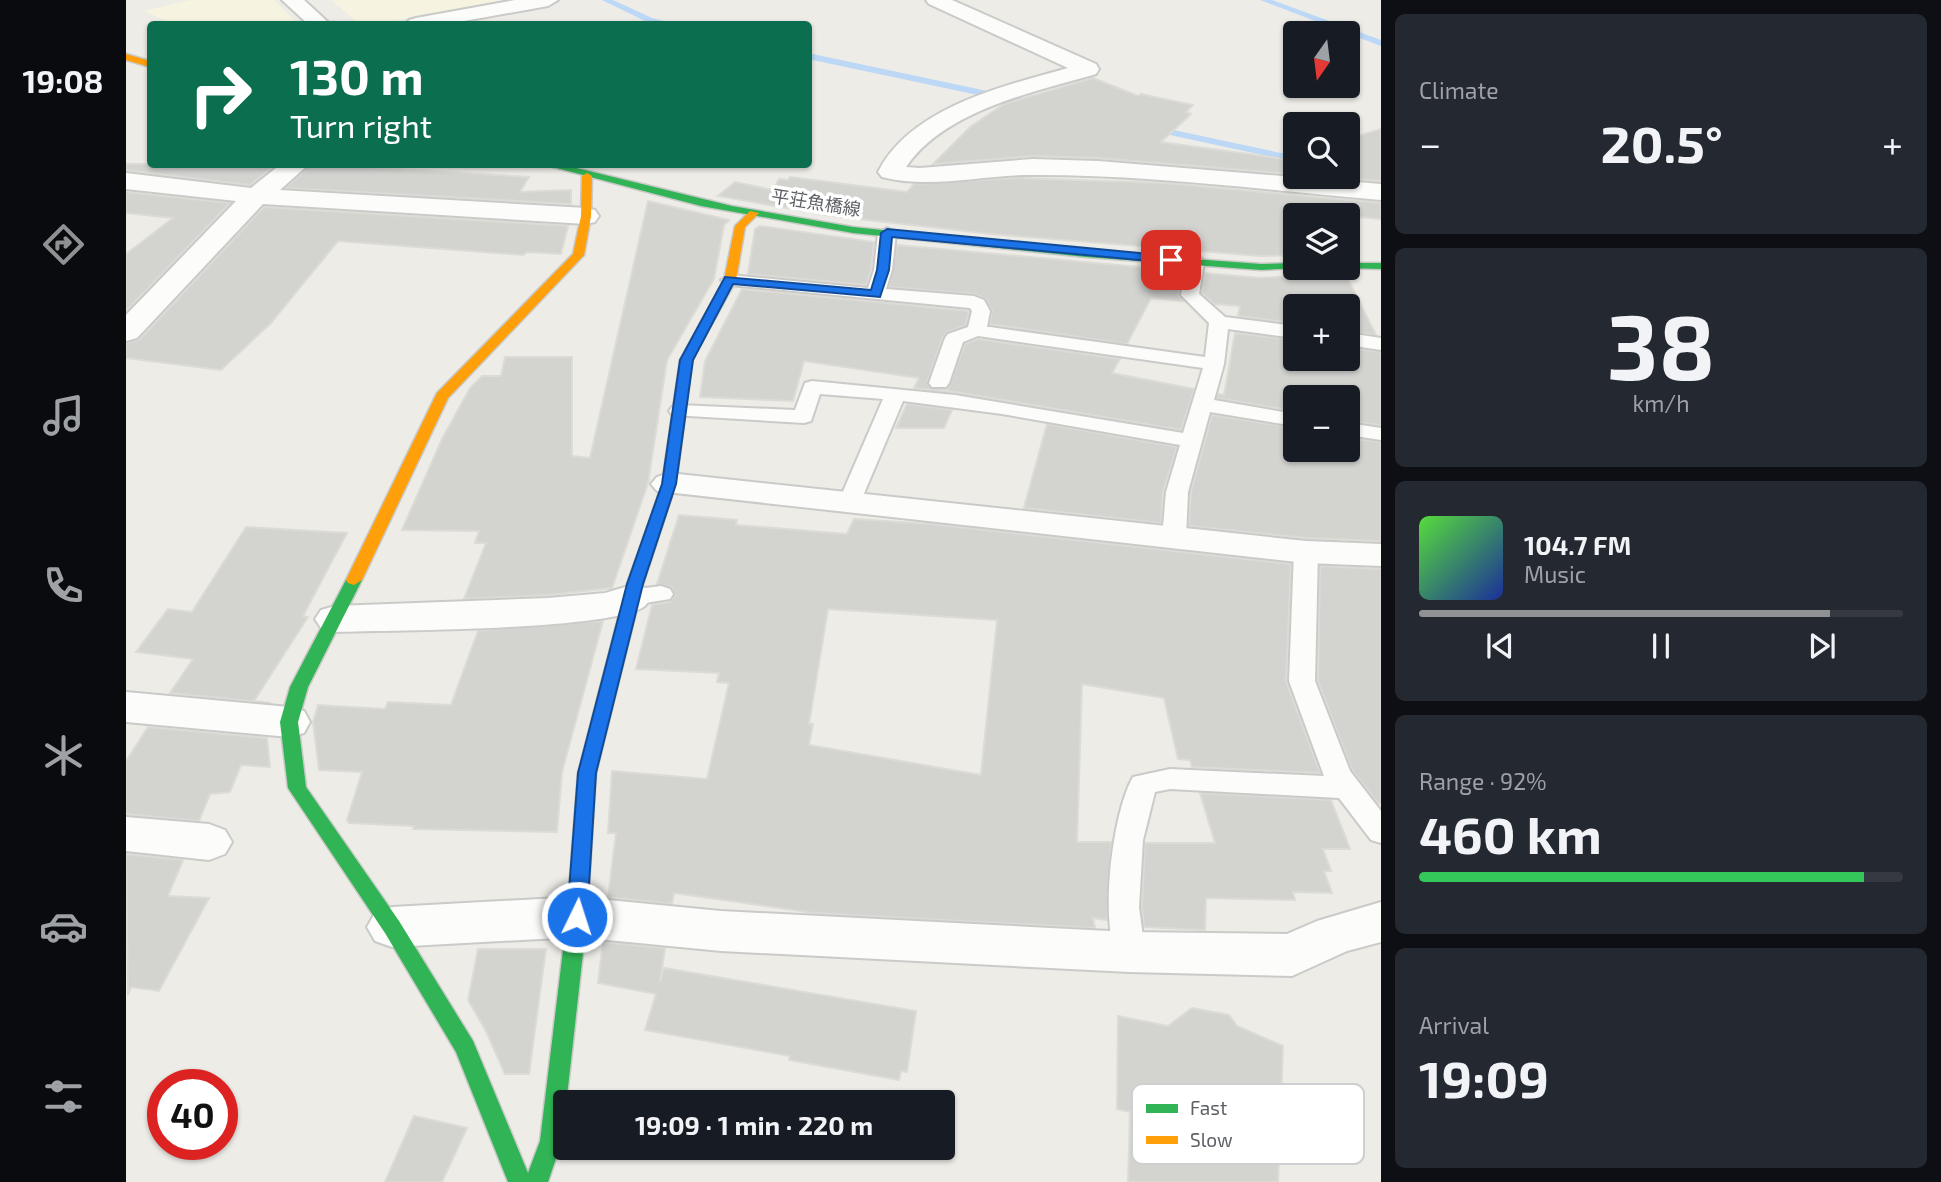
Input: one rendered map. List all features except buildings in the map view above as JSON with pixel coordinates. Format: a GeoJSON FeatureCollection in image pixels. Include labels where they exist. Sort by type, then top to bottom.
{"type":"FeatureCollection","features":[{"type":"Feature","properties":{"kind":"street"},"geometry":{"type":"LineString","coordinates":[[292,0],[316,21]]}},
{"type":"Feature","properties":{"kind":"street"},"geometry":{"type":"LineString","coordinates":[[432,21],[548,0]]}},
{"type":"Feature","properties":{"kind":"street"},"geometry":{"type":"LineString","coordinates":[[936,0],[1088,69],[982,102],[911,146],[892,167],[891,172],[920,176],[1034,167],[1098,169],[1381,192]]}},
{"type":"Feature","properties":{"kind":"street"},"geometry":{"type":"LineString","coordinates":[[126,57],[147,63]]}},
{"type":"Feature","properties":{"kind":"street"},"geometry":{"type":"LineString","coordinates":[[921,139],[935,152],[976,172]]}},
{"type":"Feature","properties":{"kind":"street"},"geometry":{"type":"LineString","coordinates":[[126,332],[256,196],[292,168]]}},
{"type":"Feature","properties":{"kind":"street","name":"平荘魚橋線"},"geometry":{"type":"LineString","coordinates":[[560,168],[754,213],[831,227],[1051,250],[1283,265]]}},
{"type":"Feature","properties":{"kind":"street"},"geometry":{"type":"LineString","coordinates":[[520,1182],[465,1048],[393,927],[297,788],[289,722],[299,687],[335,619],[442,396],[578,255],[586,216],[587,176]]}},
{"type":"Feature","properties":{"kind":"street"},"geometry":{"type":"LineString","coordinates":[[126,181],[256,196],[586,216]]}},
{"type":"Feature","properties":{"kind":"street"},"geometry":{"type":"LineString","coordinates":[[536,1182],[551,1141],[577,917],[587,773],[647,595],[669,484],[686,360],[730,280],[740,226],[754,213]]}},
{"type":"Feature","properties":{"kind":"street"},"geometry":{"type":"LineString","coordinates":[[1360,266],[1381,266]]}},
{"type":"Feature","properties":{"kind":"street"},"geometry":{"type":"LineString","coordinates":[[669,484],[1306,552],[1381,555]]}},
{"type":"Feature","properties":{"kind":"street"},"geometry":{"type":"LineString","coordinates":[[335,619],[548,611],[610,605],[647,595]]}},
{"type":"Feature","properties":{"kind":"street"},"geometry":{"type":"LineString","coordinates":[[126,707],[289,722]]}},
{"type":"Feature","properties":{"kind":"street"},"geometry":{"type":"LineString","coordinates":[[126,834],[209,842]]}},
{"type":"Feature","properties":{"kind":"street"},"geometry":{"type":"LineString","coordinates":[[393,927],[577,917],[721,931],[1129,952],[1292,955],[1334,936],[1381,922]]}},
{"type":"Feature","properties":{"kind":"lane"},"geometry":{"type":"LineString","coordinates":[[876,294],[883,270],[887,233]]}},
{"type":"Feature","properties":{"kind":"lane"},"geometry":{"type":"LineString","coordinates":[[1195,261],[1191,295],[1219,322],[1283,330]]}},
{"type":"Feature","properties":{"kind":"lane"},"geometry":{"type":"LineString","coordinates":[[730,280],[967,300],[977,304],[981,311],[977,330]]}},
{"type":"Feature","properties":{"kind":"lane"},"geometry":{"type":"LineString","coordinates":[[1174,538],[1177,492],[1214,365],[1219,322]]}},
{"type":"Feature","properties":{"kind":"lane"},"geometry":{"type":"LineString","coordinates":[[939,383],[955,338],[977,330],[1214,365]]}},
{"type":"Feature","properties":{"kind":"lane"},"geometry":{"type":"LineString","coordinates":[[1360,341],[1381,344]]}},
{"type":"Feature","properties":{"kind":"lane"},"geometry":{"type":"LineString","coordinates":[[679,411],[804,417],[812,387],[895,394],[1191,441]]}},
{"type":"Feature","properties":{"kind":"lane"},"geometry":{"type":"LineString","coordinates":[[849,503],[895,394]]}},
{"type":"Feature","properties":{"kind":"lane"},"geometry":{"type":"LineString","coordinates":[[1204,405],[1283,418]]}},
{"type":"Feature","properties":{"kind":"lane"},"geometry":{"type":"LineString","coordinates":[[1360,431],[1381,434]]}},
{"type":"Feature","properties":{"kind":"lane"},"geometry":{"type":"LineString","coordinates":[[1306,552],[1302,681],[1337,775],[1381,832]]}},
{"type":"Feature","properties":{"kind":"lane"},"geometry":{"type":"LineString","coordinates":[[1129,952],[1124,907],[1128,840],[1143,784],[1170,779],[1347,788]]}},
{"type":"Feature","properties":{"kind":"shaded area"},"geometry":{"type":"Polygon","coordinates":[[[190,0],[274,0],[295,21],[170,21],[143,11],[190,0]]]}},
{"type":"Feature","properties":{"kind":"shaded area"},"geometry":{"type":"Polygon","coordinates":[[[331,0],[510,0],[394,21],[356,21],[331,0]]]}},
{"type":"Feature","properties":{"kind":"waterway"},"geometry":{"type":"LineString","coordinates":[[606,0],[655,21]]}},
{"type":"Feature","properties":{"kind":"waterway"},"geometry":{"type":"LineString","coordinates":[[1264,0],[1381,43]]}},
{"type":"Feature","properties":{"kind":"waterway"},"geometry":{"type":"LineString","coordinates":[[812,57],[1035,104]]}},
{"type":"Feature","properties":{"kind":"waterway"},"geometry":{"type":"LineString","coordinates":[[1150,128],[1283,156]]}},
{"type":"Feature","properties":{"kind":"traffic: fast"},"geometry":{"type":"LineString","coordinates":[[562,168],[701,203],[853,230],[1086,254],[1283,266]]}},
{"type":"Feature","properties":{"kind":"traffic: fast"},"geometry":{"type":"LineString","coordinates":[[1360,266],[1381,266]]}},
{"type":"Feature","properties":{"kind":"traffic: fast"},"geometry":{"type":"LineString","coordinates":[[536,1182],[551,1141],[577,917],[587,773],[635,584],[665,496]]}},
{"type":"Feature","properties":{"kind":"traffic: fast"},"geometry":{"type":"LineString","coordinates":[[354,580],[299,687],[289,722],[297,788],[392,927],[465,1048],[520,1182]]}},
{"type":"Feature","properties":{"kind":"traffic: slow"},"geometry":{"type":"LineString","coordinates":[[126,57],[147,63]]}},
{"type":"Feature","properties":{"kind":"traffic: slow"},"geometry":{"type":"LineString","coordinates":[[354,580],[442,396],[578,255],[586,216],[587,176]]}},
{"type":"Feature","properties":{"kind":"traffic: slow"},"geometry":{"type":"LineString","coordinates":[[665,496],[669,484],[686,360],[730,280],[740,226],[754,213]]}},
{"type":"Feature","properties":{"kind":"route"},"geometry":{"type":"LineString","coordinates":[[577,917],[587,773],[635,584],[669,484],[686,360],[730,280],[876,294],[883,270],[887,233],[1171,260]]}}]}
